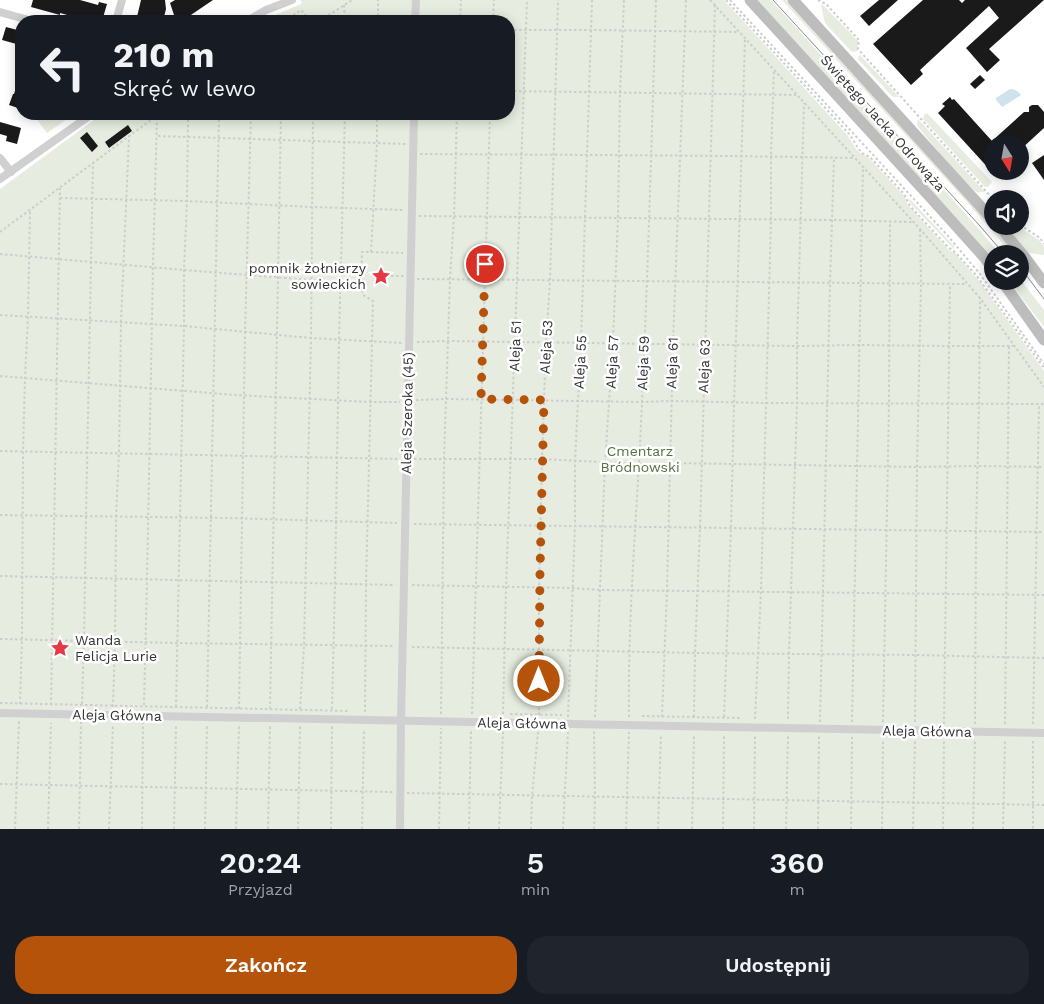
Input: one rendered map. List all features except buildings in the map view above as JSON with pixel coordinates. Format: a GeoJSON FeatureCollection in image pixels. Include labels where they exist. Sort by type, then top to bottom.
{"type":"FeatureCollection","features":[{"type":"Feature","properties":{"kind":"main road","name":"Świętego Jacka Odrowąża"},"geometry":{"type":"LineString","coordinates":[[750,0],[984,257]]}},
{"type":"Feature","properties":{"kind":"main road","name":"Świętego Jacka Odrowąża"},"geometry":{"type":"LineString","coordinates":[[793,0],[984,210]]}},
{"type":"Feature","properties":{"kind":"main road"},"geometry":{"type":"LineString","coordinates":[[1006,235],[1044,283]]}},
{"type":"Feature","properties":{"kind":"main road"},"geometry":{"type":"LineString","coordinates":[[1008,290],[1044,340]]}},
{"type":"Feature","properties":{"kind":"street"},"geometry":{"type":"LineString","coordinates":[[118,15],[122,0]]}},
{"type":"Feature","properties":{"kind":"street"},"geometry":{"type":"LineString","coordinates":[[257,15],[292,0]]}},
{"type":"Feature","properties":{"kind":"street"},"geometry":{"type":"LineString","coordinates":[[416,0],[416,15]]}},
{"type":"Feature","properties":{"kind":"street"},"geometry":{"type":"LineString","coordinates":[[0,12],[15,16]]}},
{"type":"Feature","properties":{"kind":"street"},"geometry":{"type":"LineString","coordinates":[[0,179],[84,120]]}},
{"type":"Feature","properties":{"kind":"street","name":"Aleja Szeroka (45)"},"geometry":{"type":"LineString","coordinates":[[400,829],[414,120]]}},
{"type":"Feature","properties":{"kind":"street"},"geometry":{"type":"LineString","coordinates":[[0,158],[11,172]]}},
{"type":"Feature","properties":{"kind":"street","name":"Aleja Główna"},"geometry":{"type":"LineString","coordinates":[[0,713],[332,719],[401,721],[441,725],[503,723],[754,727],[788,731],[883,734],[1033,736],[1044,733]]}},
{"type":"Feature","properties":{"kind":"path"},"geometry":{"type":"LineString","coordinates":[[329,15],[352,0]]}},
{"type":"Feature","properties":{"kind":"path"},"geometry":{"type":"LineString","coordinates":[[378,0],[378,15]]}},
{"type":"Feature","properties":{"kind":"path"},"geometry":{"type":"LineString","coordinates":[[460,0],[460,15]]}},
{"type":"Feature","properties":{"kind":"path"},"geometry":{"type":"LineString","coordinates":[[493,15],[494,0]]}},
{"type":"Feature","properties":{"kind":"path","name":"Aleja 51"},"geometry":{"type":"LineString","coordinates":[[499,829],[527,0]]}},
{"type":"Feature","properties":{"kind":"path","name":"Aleja 53"},"geometry":{"type":"LineString","coordinates":[[531,829],[532,796],[539,724],[539,588],[542,459],[550,281],[558,0]]}},
{"type":"Feature","properties":{"kind":"path","name":"Aleja 55"},"geometry":{"type":"LineString","coordinates":[[563,829],[571,650],[575,461],[588,155],[592,0]]}},
{"type":"Feature","properties":{"kind":"path","name":"Aleja 57"},"geometry":{"type":"LineString","coordinates":[[594,829],[595,724],[605,463],[610,401],[618,218],[618,155],[624,0]]}},
{"type":"Feature","properties":{"kind":"path","name":"Aleja 59"},"geometry":{"type":"LineString","coordinates":[[626,829],[631,590],[639,464],[656,0]]}},
{"type":"Feature","properties":{"kind":"path","name":"Aleja 61"},"geometry":{"type":"LineString","coordinates":[[658,829],[686,0]]}},
{"type":"Feature","properties":{"kind":"path"},"geometry":{"type":"LineString","coordinates":[[710,0],[914,222],[968,284],[1044,387]]}},
{"type":"Feature","properties":{"kind":"path"},"geometry":{"type":"LineString","coordinates":[[726,0],[850,135],[862,153],[870,157],[904,194],[910,206],[976,275],[1044,368]]}},
{"type":"Feature","properties":{"kind":"path"},"geometry":{"type":"LineString","coordinates":[[730,0],[948,236],[980,274],[1044,364]]}},
{"type":"Feature","properties":{"kind":"path"},"geometry":{"type":"LineString","coordinates":[[818,0],[826,4],[859,40],[858,49],[985,190]]}},
{"type":"Feature","properties":{"kind":"path"},"geometry":{"type":"LineString","coordinates":[[344,5],[345,15]]}},
{"type":"Feature","properties":{"kind":"path","name":"Aleja 63"},"geometry":{"type":"LineString","coordinates":[[692,829],[695,653],[715,5]]}},
{"type":"Feature","properties":{"kind":"path"},"geometry":{"type":"LineString","coordinates":[[294,15],[301,10],[306,15]]}},
{"type":"Feature","properties":{"kind":"path"},"geometry":{"type":"LineString","coordinates":[[515,30],[739,32]]}},
{"type":"Feature","properties":{"kind":"path"},"geometry":{"type":"LineString","coordinates":[[723,829],[726,653],[745,38]]}},
{"type":"Feature","properties":{"kind":"path"},"geometry":{"type":"LineString","coordinates":[[754,829],[754,727],[761,591],[774,70]]}},
{"type":"Feature","properties":{"kind":"path"},"geometry":{"type":"LineString","coordinates":[[515,91],[797,95]]}},
{"type":"Feature","properties":{"kind":"path"},"geometry":{"type":"LineString","coordinates":[[786,829],[788,654],[797,403],[804,103]]}},
{"type":"Feature","properties":{"kind":"path"},"geometry":{"type":"LineString","coordinates":[[0,232],[150,120]]}},
{"type":"Feature","properties":{"kind":"path"},"geometry":{"type":"LineString","coordinates":[[144,706],[154,200],[158,120]]}},
{"type":"Feature","properties":{"kind":"path"},"geometry":{"type":"LineString","coordinates":[[176,707],[188,120]]}},
{"type":"Feature","properties":{"kind":"path"},"geometry":{"type":"LineString","coordinates":[[207,707],[219,120]]}},
{"type":"Feature","properties":{"kind":"path"},"geometry":{"type":"LineString","coordinates":[[239,708],[246,275],[251,120]]}},
{"type":"Feature","properties":{"kind":"path"},"geometry":{"type":"LineString","coordinates":[[270,709],[281,120]]}},
{"type":"Feature","properties":{"kind":"path"},"geometry":{"type":"LineString","coordinates":[[300,709],[304,646],[311,338],[313,120]]}},
{"type":"Feature","properties":{"kind":"path"},"geometry":{"type":"LineString","coordinates":[[332,710],[345,120]]}},
{"type":"Feature","properties":{"kind":"path"},"geometry":{"type":"LineString","coordinates":[[371,252],[377,120]]}},
{"type":"Feature","properties":{"kind":"path"},"geometry":{"type":"LineString","coordinates":[[439,829],[444,459],[457,120]]}},
{"type":"Feature","properties":{"kind":"path"},"geometry":{"type":"LineString","coordinates":[[472,713],[490,120]]}},
{"type":"Feature","properties":{"kind":"path"},"geometry":{"type":"LineString","coordinates":[[109,829],[115,642],[121,322],[129,136]]}},
{"type":"Feature","properties":{"kind":"path"},"geometry":{"type":"LineString","coordinates":[[157,136],[413,145]]}},
{"type":"Feature","properties":{"kind":"path"},"geometry":{"type":"LineString","coordinates":[[413,154],[854,158]]}},
{"type":"Feature","properties":{"kind":"path"},"geometry":{"type":"LineString","coordinates":[[818,829],[834,157]]}},
{"type":"Feature","properties":{"kind":"path"},"geometry":{"type":"LineString","coordinates":[[82,705],[93,163]]}},
{"type":"Feature","properties":{"kind":"path"},"geometry":{"type":"LineString","coordinates":[[851,829],[856,465],[863,167]]}},
{"type":"Feature","properties":{"kind":"path"},"geometry":{"type":"LineString","coordinates":[[51,704],[60,188]]}},
{"type":"Feature","properties":{"kind":"path"},"geometry":{"type":"LineString","coordinates":[[60,198],[217,202],[312,208],[374,209],[487,217],[801,219],[914,222]]}},
{"type":"Feature","properties":{"kind":"path"},"geometry":{"type":"LineString","coordinates":[[20,704],[23,451],[30,210]]}},
{"type":"Feature","properties":{"kind":"path"},"geometry":{"type":"LineString","coordinates":[[882,829],[890,221]]}},
{"type":"Feature","properties":{"kind":"path"},"geometry":{"type":"LineString","coordinates":[[913,829],[921,284],[920,229]]}},
{"type":"Feature","properties":{"kind":"path"},"geometry":{"type":"LineString","coordinates":[[1029,231],[1040,238],[1044,244]]}},
{"type":"Feature","properties":{"kind":"path"},"geometry":{"type":"LineString","coordinates":[[362,829],[367,522],[374,301],[363,295],[361,284],[362,252],[411,253]]}},
{"type":"Feature","properties":{"kind":"path"},"geometry":{"type":"LineString","coordinates":[[0,254],[361,284]]}},
{"type":"Feature","properties":{"kind":"path"},"geometry":{"type":"LineString","coordinates":[[381,276],[550,281],[968,284]]}},
{"type":"Feature","properties":{"kind":"path"},"geometry":{"type":"LineString","coordinates":[[944,722],[950,284]]}},
{"type":"Feature","properties":{"kind":"path"},"geometry":{"type":"LineString","coordinates":[[973,829],[980,298]]}},
{"type":"Feature","properties":{"kind":"path"},"geometry":{"type":"LineString","coordinates":[[0,315],[184,326],[373,342],[409,343],[448,340],[797,346],[1014,346]]}},
{"type":"Feature","properties":{"kind":"path"},"geometry":{"type":"LineString","coordinates":[[1003,829],[1009,346]]}},
{"type":"Feature","properties":{"kind":"path"},"geometry":{"type":"LineString","coordinates":[[0,376],[183,391],[370,402],[513,399],[641,402],[1044,404]]}},
{"type":"Feature","properties":{"kind":"path"},"geometry":{"type":"LineString","coordinates":[[1033,829],[1038,404]]}},
{"type":"Feature","properties":{"kind":"path"},"geometry":{"type":"LineString","coordinates":[[0,450],[308,458],[542,459],[639,464],[1044,467]]}},
{"type":"Feature","properties":{"kind":"path"},"geometry":{"type":"LineString","coordinates":[[0,515],[242,518],[477,525],[1044,532]]}},
{"type":"Feature","properties":{"kind":"path"},"geometry":{"type":"LineString","coordinates":[[0,576],[600,590],[1044,595]]}},
{"type":"Feature","properties":{"kind":"path"},"geometry":{"type":"LineString","coordinates":[[0,639],[1044,658]]}},
{"type":"Feature","properties":{"kind":"path"},"geometry":{"type":"LineString","coordinates":[[0,703],[356,711]]}},
{"type":"Feature","properties":{"kind":"path"},"geometry":{"type":"LineString","coordinates":[[15,829],[19,714]]}},
{"type":"Feature","properties":{"kind":"path"},"geometry":{"type":"LineString","coordinates":[[48,829],[51,714]]}},
{"type":"Feature","properties":{"kind":"path"},"geometry":{"type":"LineString","coordinates":[[79,829],[81,715]]}},
{"type":"Feature","properties":{"kind":"path"},"geometry":{"type":"LineString","coordinates":[[142,829],[143,716]]}},
{"type":"Feature","properties":{"kind":"path"},"geometry":{"type":"LineString","coordinates":[[174,829],[176,716]]}},
{"type":"Feature","properties":{"kind":"path"},"geometry":{"type":"LineString","coordinates":[[205,829],[207,717]]}},
{"type":"Feature","properties":{"kind":"path"},"geometry":{"type":"LineString","coordinates":[[236,829],[239,718]]}},
{"type":"Feature","properties":{"kind":"path"},"geometry":{"type":"LineString","coordinates":[[268,829],[270,718]]}},
{"type":"Feature","properties":{"kind":"path"},"geometry":{"type":"LineString","coordinates":[[298,829],[300,719]]}},
{"type":"Feature","properties":{"kind":"path"},"geometry":{"type":"LineString","coordinates":[[331,829],[332,719]]}},
{"type":"Feature","properties":{"kind":"path"},"geometry":{"type":"LineString","coordinates":[[469,829],[472,730]]}},
{"type":"Feature","properties":{"kind":"path"},"geometry":{"type":"LineString","coordinates":[[943,829],[944,738]]}},
{"type":"Feature","properties":{"kind":"path"},"geometry":{"type":"LineString","coordinates":[[0,784],[1044,805]]}},
{"type":"Feature","properties":{"kind":"green space","name":"Cmentarz Bródnowski"},"geometry":{"type":"Polygon","coordinates":[[[300,0],[724,0],[848,136],[856,149],[869,158],[905,197],[908,205],[949,250],[955,253],[980,282],[1044,371],[1044,829],[0,829],[0,189],[94,120],[515,120],[515,15],[275,15],[301,4],[300,0]]]}},
{"type":"Feature","properties":{"kind":"green space"},"geometry":{"type":"Polygon","coordinates":[[[757,0],[771,0],[992,245],[984,245],[984,250],[757,0]]]}},
{"type":"Feature","properties":{"kind":"green space"},"geometry":{"type":"Polygon","coordinates":[[[782,0],[786,0],[976,208],[984,217],[984,222],[782,0]]]}},
{"type":"Feature","properties":{"kind":"green space"},"geometry":{"type":"Polygon","coordinates":[[[821,4],[858,41],[857,51],[851,51],[825,23],[821,4]]]}},
{"type":"Feature","properties":{"kind":"green space"},"geometry":{"type":"Polygon","coordinates":[[[860,55],[899,97],[891,95],[858,59],[860,55]]]}},
{"type":"Feature","properties":{"kind":"green space"},"geometry":{"type":"Polygon","coordinates":[[[927,113],[984,174],[984,180],[992,182],[988,187],[985,187],[923,119],[927,113]]]}},
{"type":"Feature","properties":{"kind":"green space"},"geometry":{"type":"Polygon","coordinates":[[[918,119],[984,192],[977,192],[973,189],[917,124],[918,119]]]}},
{"type":"Feature","properties":{"kind":"green space"},"geometry":{"type":"Polygon","coordinates":[[[37,120],[65,120],[47,133],[37,120]]]}},
{"type":"Feature","properties":{"kind":"green space"},"geometry":{"type":"Polygon","coordinates":[[[908,197],[954,246],[954,249],[910,203],[908,197]]]}},
{"type":"Feature","properties":{"kind":"green space"},"geometry":{"type":"Polygon","coordinates":[[[1029,233],[1044,246],[1044,255],[1029,253],[1029,245],[1022,245],[1014,235],[1029,235],[1029,233]]]}},
{"type":"Feature","properties":{"kind":"green space"},"geometry":{"type":"Polygon","coordinates":[[[996,235],[999,235],[1008,245],[1004,245],[996,235]]]}},
{"type":"Feature","properties":{"kind":"green space"},"geometry":{"type":"Polygon","coordinates":[[[1016,290],[1029,290],[1044,310],[1044,327],[1016,290]]]}},
{"type":"Feature","properties":{"kind":"water"},"geometry":{"type":"Polygon","coordinates":[[[1010,89],[1016,90],[1021,95],[1002,107],[996,98],[1010,89]]]}},
{"type":"Feature","properties":{"kind":"tram line"},"geometry":{"type":"LineString","coordinates":[[773,0],[996,245]]}},
{"type":"Feature","properties":{"kind":"tram line"},"geometry":{"type":"LineString","coordinates":[[1029,279],[1044,299]]}},
{"type":"Feature","properties":{"kind":"place","name":"pomnik żołnierzy sowieckich"},"geometry":{"type":"Point","coordinates":[381,276]}},
{"type":"Feature","properties":{"kind":"place","name":"Wanda Felicja Lurie"},"geometry":{"type":"Point","coordinates":[60,648]}},
{"type":"Feature","properties":{"kind":"route"},"geometry":{"type":"LineString","coordinates":[[485,264],[481,399],[544,400],[539,681]]}}]}
